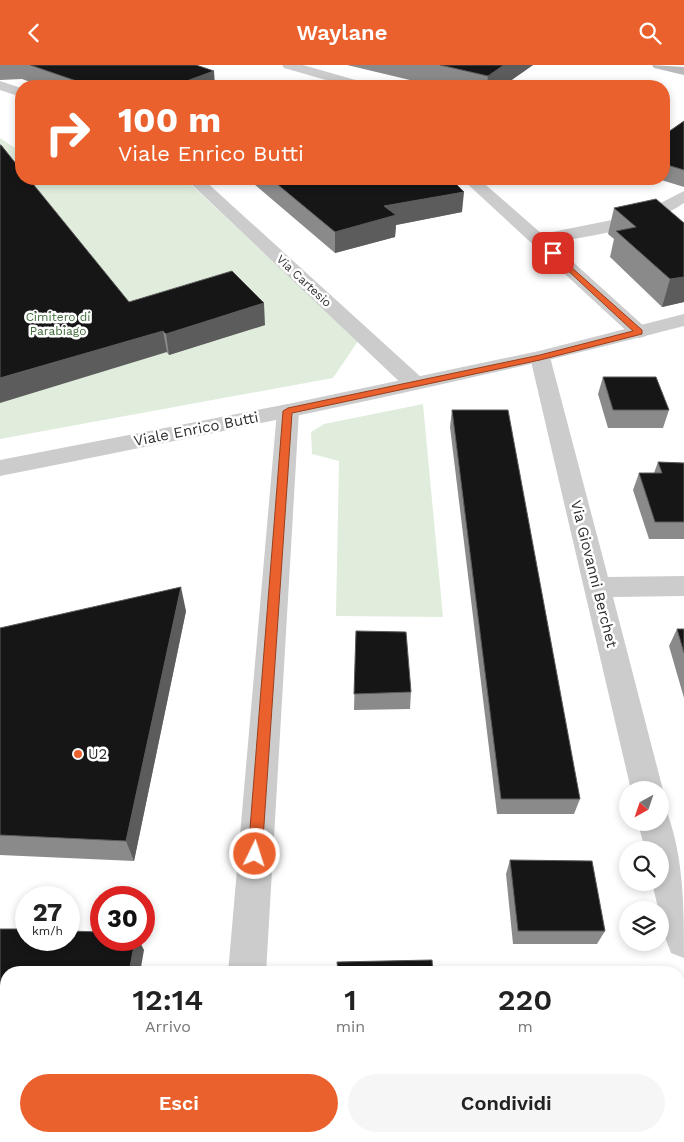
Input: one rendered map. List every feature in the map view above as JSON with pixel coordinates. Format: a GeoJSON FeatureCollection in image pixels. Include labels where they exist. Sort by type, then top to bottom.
{"type":"FeatureCollection","features":[{"type":"Feature","properties":{"kind":"main road"},"geometry":{"type":"LineString","coordinates":[[659,65],[684,70]]}},
{"type":"Feature","properties":{"kind":"main road"},"geometry":{"type":"LineString","coordinates":[[666,65],[684,70]]}},
{"type":"Feature","properties":{"kind":"street"},"geometry":{"type":"LineString","coordinates":[[289,65],[340,80]]}},
{"type":"Feature","properties":{"kind":"street"},"geometry":{"type":"LineString","coordinates":[[0,85],[15,91]]}},
{"type":"Feature","properties":{"kind":"street","name":"Via Cartesio"},"geometry":{"type":"LineString","coordinates":[[200,185],[414,383]]}},
{"type":"Feature","properties":{"kind":"street"},"geometry":{"type":"LineString","coordinates":[[477,185],[639,332]]}},
{"type":"Feature","properties":{"kind":"street"},"geometry":{"type":"LineString","coordinates":[[538,240],[645,218],[670,207],[684,196]]}},
{"type":"Feature","properties":{"kind":"street","name":"Viale Enrico Butti"},"geometry":{"type":"LineString","coordinates":[[0,468],[288,411],[540,357],[684,320]]}},
{"type":"Feature","properties":{"kind":"street","name":"Via Giovanni Berchet"},"geometry":{"type":"LineString","coordinates":[[540,357],[645,781]]}},
{"type":"Feature","properties":{"kind":"street"},"geometry":{"type":"LineString","coordinates":[[247,966],[288,411]]}},
{"type":"Feature","properties":{"kind":"street"},"geometry":{"type":"LineString","coordinates":[[597,587],[684,585]]}},
{"type":"Feature","properties":{"kind":"street"},"geometry":{"type":"LineString","coordinates":[[657,831],[684,940]]}},
{"type":"Feature","properties":{"kind":"green space"},"geometry":{"type":"Polygon","coordinates":[[[0,138],[15,148],[15,185],[191,185],[358,341],[333,378],[0,439],[0,138]]]}},
{"type":"Feature","properties":{"kind":"green space"},"geometry":{"type":"Polygon","coordinates":[[[423,404],[443,617],[336,616],[339,461],[312,454],[311,432],[324,424],[423,404]]]}},
{"type":"Feature","properties":{"kind":"building"},"geometry":{"type":"Polygon","coordinates":[[[30,65],[196,65],[214,71],[189,80],[74,80],[30,65]]]}},
{"type":"Feature","properties":{"kind":"building"},"geometry":{"type":"Polygon","coordinates":[[[440,65],[504,65],[488,76],[440,65]]]}},
{"type":"Feature","properties":{"kind":"building"},"geometry":{"type":"Polygon","coordinates":[[[684,121],[684,170],[670,166],[670,131],[684,121]]]}},
{"type":"Feature","properties":{"kind":"building","name":"Cimitero di Parabiago"},"geometry":{"type":"Polygon","coordinates":[[[0,145],[15,162],[15,185],[34,185],[129,302],[232,271],[264,303],[166,334],[163,331],[0,378],[0,145]]]}},
{"type":"Feature","properties":{"kind":"building"},"geometry":{"type":"Polygon","coordinates":[[[278,185],[457,185],[464,192],[384,206],[396,215],[335,232],[278,185]]]}},
{"type":"Feature","properties":{"kind":"building"},"geometry":{"type":"Polygon","coordinates":[[[656,199],[684,223],[684,277],[670,279],[616,231],[636,227],[614,208],[656,199]]]}},
{"type":"Feature","properties":{"kind":"building"},"geometry":{"type":"Polygon","coordinates":[[[603,377],[656,377],[669,410],[613,410],[603,377]]]}},
{"type":"Feature","properties":{"kind":"building"},"geometry":{"type":"Polygon","coordinates":[[[452,410],[508,410],[580,799],[501,799],[452,410]]]}},
{"type":"Feature","properties":{"kind":"building"},"geometry":{"type":"Polygon","coordinates":[[[658,462],[684,463],[684,522],[655,522],[639,473],[662,473],[658,462]]]}},
{"type":"Feature","properties":{"kind":"building","name":"U2"},"geometry":{"type":"Polygon","coordinates":[[[181,587],[126,841],[0,835],[0,628],[181,587]]]}},
{"type":"Feature","properties":{"kind":"building"},"geometry":{"type":"Polygon","coordinates":[[[677,629],[684,629],[684,653],[677,629]]]}},
{"type":"Feature","properties":{"kind":"building"},"geometry":{"type":"Polygon","coordinates":[[[356,631],[406,632],[411,692],[354,694],[356,631]]]}},
{"type":"Feature","properties":{"kind":"building"},"geometry":{"type":"Polygon","coordinates":[[[510,860],[592,861],[605,931],[518,931],[510,860]]]}},
{"type":"Feature","properties":{"kind":"building"},"geometry":{"type":"Polygon","coordinates":[[[0,929],[15,929],[15,951],[80,951],[80,931],[90,932],[90,951],[133,951],[130,966],[0,966],[0,929]]]}},
{"type":"Feature","properties":{"kind":"building"},"geometry":{"type":"Polygon","coordinates":[[[432,960],[432,966],[337,966],[337,962],[432,960]]]}},
{"type":"Feature","properties":{"kind":"place","name":"U2"},"geometry":{"type":"Point","coordinates":[78,754]}},
{"type":"Feature","properties":{"kind":"route"},"geometry":{"type":"LineString","coordinates":[[255,854],[288,411],[540,357],[639,332],[553,253]]}}]}
